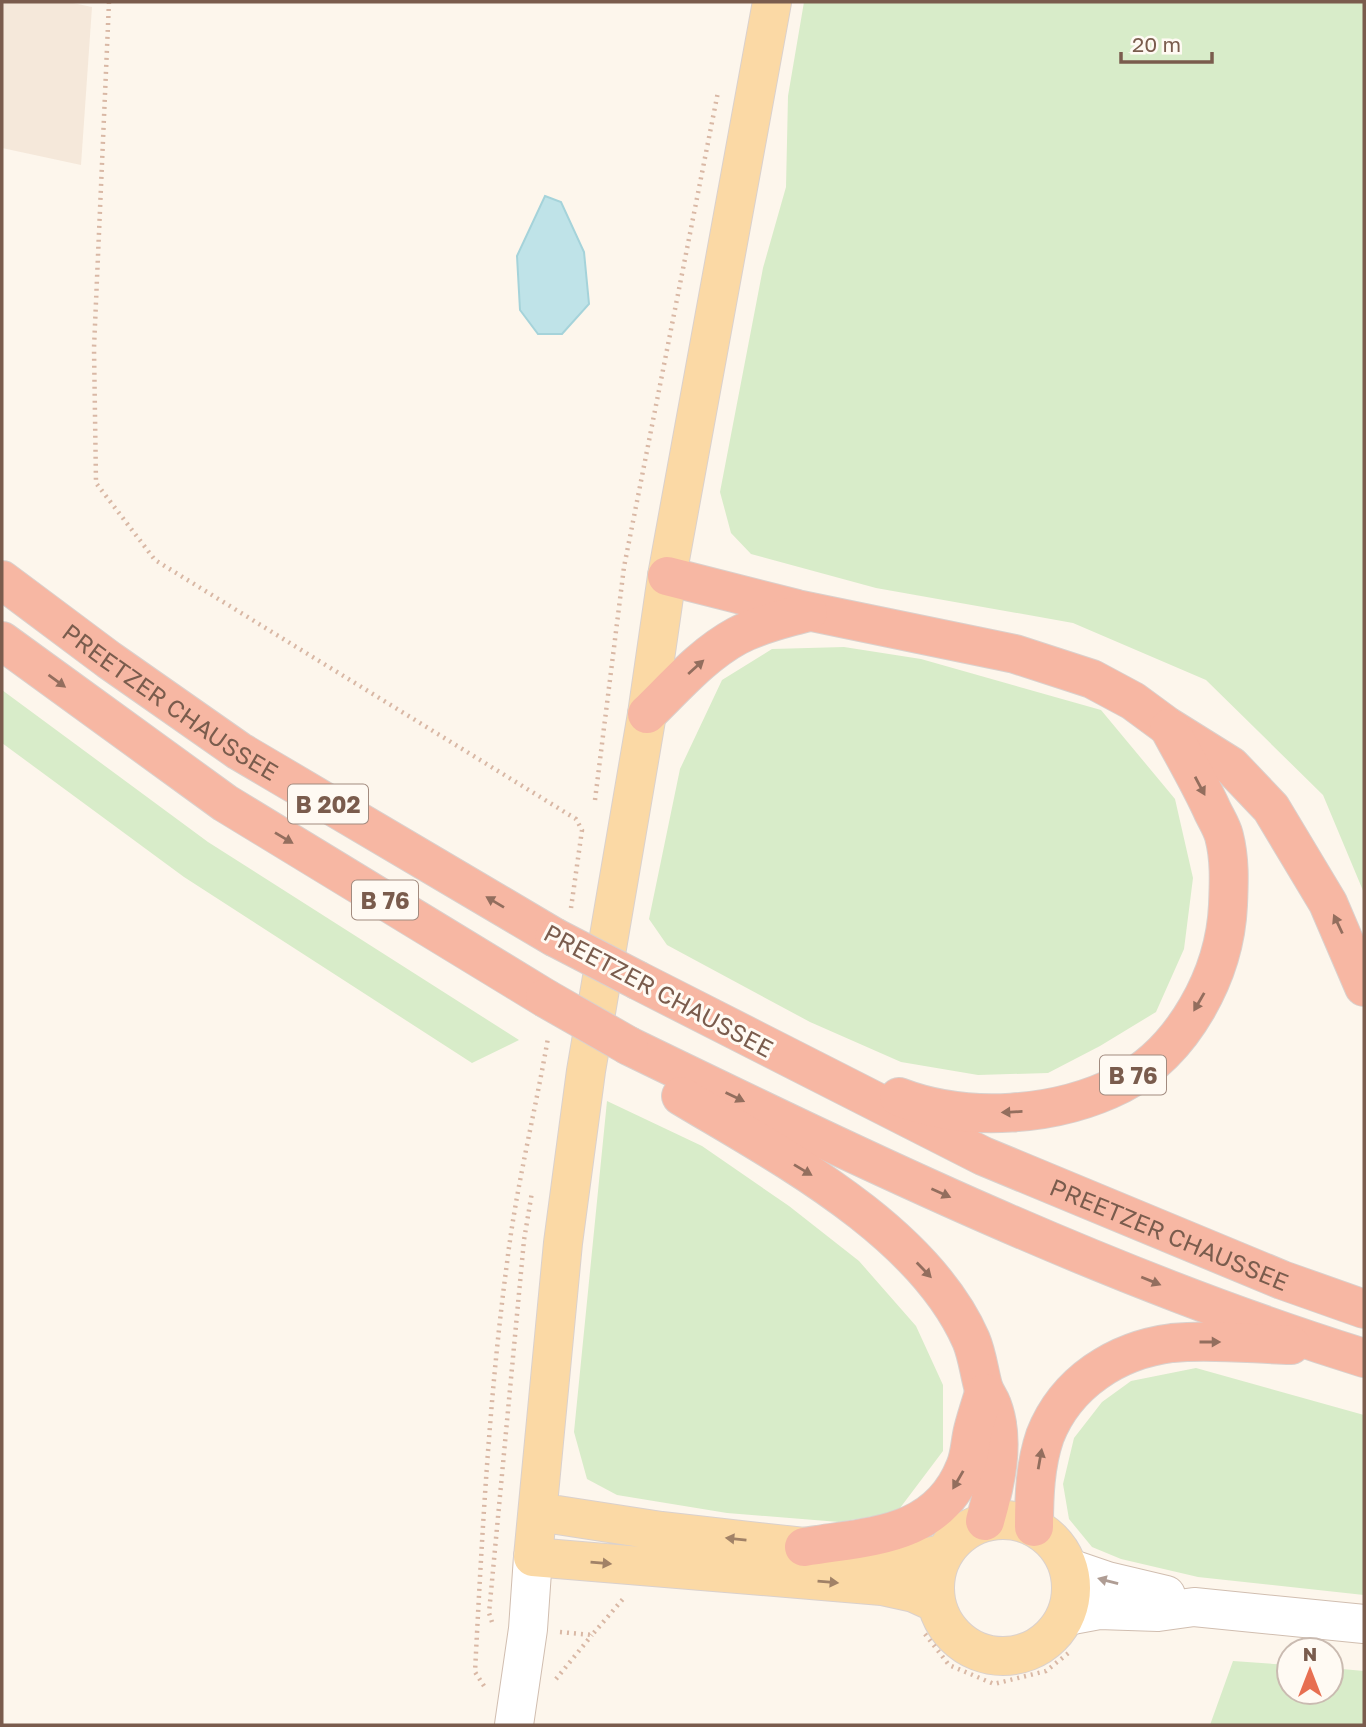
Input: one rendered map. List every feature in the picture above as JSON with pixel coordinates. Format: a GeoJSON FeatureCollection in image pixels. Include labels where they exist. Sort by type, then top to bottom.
{"type":"FeatureCollection","features":[{"type":"Feature","properties":{"kind":"highway","name":"B 76"},"geometry":{"type":"LineString","coordinates":[[667,576],[810,611],[1015,654],[1092,679],[1133,701],[1231,766],[1271,808],[1328,903],[1364,987]]}},
{"type":"Feature","properties":{"kind":"highway","name":"PREETZER CHAUSSEE"},"geometry":{"type":"LineString","coordinates":[[2,580],[109,660],[239,751],[562,925],[639,981],[983,1156],[1282,1280],[1364,1309]]}},
{"type":"Feature","properties":{"kind":"highway","name":"B 76"},"geometry":{"type":"LineString","coordinates":[[647,714],[709,655],[737,636],[810,611]]}},
{"type":"Feature","properties":{"kind":"highway","name":"PREETZER CHAUSSEE"},"geometry":{"type":"LineString","coordinates":[[2,641],[225,803],[545,998],[629,1046],[836,1146],[1044,1238],[1193,1298],[1364,1359]]}},
{"type":"Feature","properties":{"kind":"highway","name":"B 76"},"geometry":{"type":"LineString","coordinates":[[758,1042],[919,1105],[976,1113],[1023,1112],[1075,1102],[1122,1083],[1159,1056],[1183,1028],[1202,998],[1220,957],[1227,927],[1229,871],[1224,835],[1205,794],[1167,726]]}},
{"type":"Feature","properties":{"kind":"highway","name":"B 76"},"geometry":{"type":"LineString","coordinates":[[629,1046],[656,1081],[813,1175],[876,1222],[929,1275],[952,1304],[972,1342],[984,1391],[993,1406],[998,1470],[985,1521]]}},
{"type":"Feature","properties":{"kind":"highway","name":"B 76"},"geometry":{"type":"LineString","coordinates":[[1034,1527],[1035,1488],[1046,1434],[1067,1399],[1089,1375],[1113,1360],[1139,1350],[1173,1343],[1328,1347]]}},
{"type":"Feature","properties":{"kind":"highway","name":"B 76"},"geometry":{"type":"LineString","coordinates":[[804,1547],[879,1536],[909,1528],[927,1516],[957,1484],[966,1466],[984,1391]]}},
{"type":"Feature","properties":{"kind":"main road"},"geometry":{"type":"LineString","coordinates":[[772,2],[667,576],[647,714],[586,1072],[564,1243],[533,1557],[914,1592],[930,1618],[944,1623],[958,1640],[978,1652],[999,1656],[1022,1654],[1042,1644],[1058,1629],[1073,1631],[1069,1568],[1053,1540],[1034,1527],[1010,1520],[985,1521],[961,1533],[943,1554],[937,1569],[930,1618]]}},
{"type":"Feature","properties":{"kind":"main road"},"geometry":{"type":"LineString","coordinates":[[538,1511],[662,1531],[804,1547],[839,1557],[883,1561],[943,1554]]}},
{"type":"Feature","properties":{"kind":"street"},"geometry":{"type":"LineString","coordinates":[[514,1725],[527,1629],[533,1557]]}},
{"type":"Feature","properties":{"kind":"street"},"geometry":{"type":"LineString","coordinates":[[1069,1568],[1107,1581],[1164,1594],[1194,1607]]}},
{"type":"Feature","properties":{"kind":"street"},"geometry":{"type":"LineString","coordinates":[[1073,1631],[1099,1610],[1158,1612],[1194,1607],[1364,1624]]}},
{"type":"Feature","properties":{"kind":"path"},"geometry":{"type":"LineString","coordinates":[[108,2],[94,348],[96,483],[155,560],[576,819],[582,830],[575,887],[562,925]]}},
{"type":"Feature","properties":{"kind":"path"},"geometry":{"type":"LineString","coordinates":[[594,808],[624,568],[719,83]]}},
{"type":"Feature","properties":{"kind":"path"},"geometry":{"type":"LineString","coordinates":[[575,887],[583,888]]}},
{"type":"Feature","properties":{"kind":"path"},"geometry":{"type":"LineString","coordinates":[[489,1693],[475,1672],[486,1485],[506,1264],[517,1194],[549,1036]]}},
{"type":"Feature","properties":{"kind":"path"},"geometry":{"type":"LineString","coordinates":[[527,1629],[592,1635],[624,1597]]}},
{"type":"Feature","properties":{"kind":"path"},"geometry":{"type":"LineString","coordinates":[[930,1618],[949,1665],[994,1684],[1046,1671],[1073,1631]]}},
{"type":"Feature","properties":{"kind":"shaded area"},"geometry":{"type":"Polygon","coordinates":[[[2,2],[68,2],[92,7],[81,165],[2,148],[2,2]]]}},
{"type":"Feature","properties":{"kind":"green space"},"geometry":{"type":"Polygon","coordinates":[[[804,2],[1364,2],[1364,893],[1323,795],[1206,680],[1073,623],[876,588],[751,554],[731,533],[720,492],[763,268],[786,187],[788,96],[804,2]]]}},
{"type":"Feature","properties":{"kind":"green space"},"geometry":{"type":"Polygon","coordinates":[[[844,647],[921,659],[1101,710],[1175,799],[1193,878],[1184,949],[1156,1012],[1048,1073],[978,1075],[901,1062],[810,1022],[667,945],[649,919],[680,769],[722,680],[772,649],[844,647]]]}},
{"type":"Feature","properties":{"kind":"green space"},"geometry":{"type":"Polygon","coordinates":[[[2,690],[208,842],[519,1040],[472,1063],[184,877],[2,743],[2,690]]]}},
{"type":"Feature","properties":{"kind":"green space"},"geometry":{"type":"Polygon","coordinates":[[[607,1101],[702,1146],[789,1206],[859,1261],[916,1326],[943,1385],[943,1451],[897,1512],[839,1522],[727,1513],[617,1495],[587,1479],[574,1432],[607,1101]]]}},
{"type":"Feature","properties":{"kind":"green space"},"geometry":{"type":"Polygon","coordinates":[[[1196,1368],[1364,1415],[1364,1595],[1198,1577],[1121,1559],[1092,1547],[1069,1519],[1063,1484],[1074,1438],[1102,1402],[1131,1381],[1196,1368]]]}},
{"type":"Feature","properties":{"kind":"green space"},"geometry":{"type":"Polygon","coordinates":[[[1233,1661],[1275,1664],[1275,1706],[1345,1706],[1345,1669],[1364,1671],[1364,1725],[1210,1725],[1233,1661]]]}},
{"type":"Feature","properties":{"kind":"water"},"geometry":{"type":"Polygon","coordinates":[[[545,196],[561,202],[584,252],[589,304],[562,334],[538,334],[520,310],[517,256],[545,196]]]}}]}
